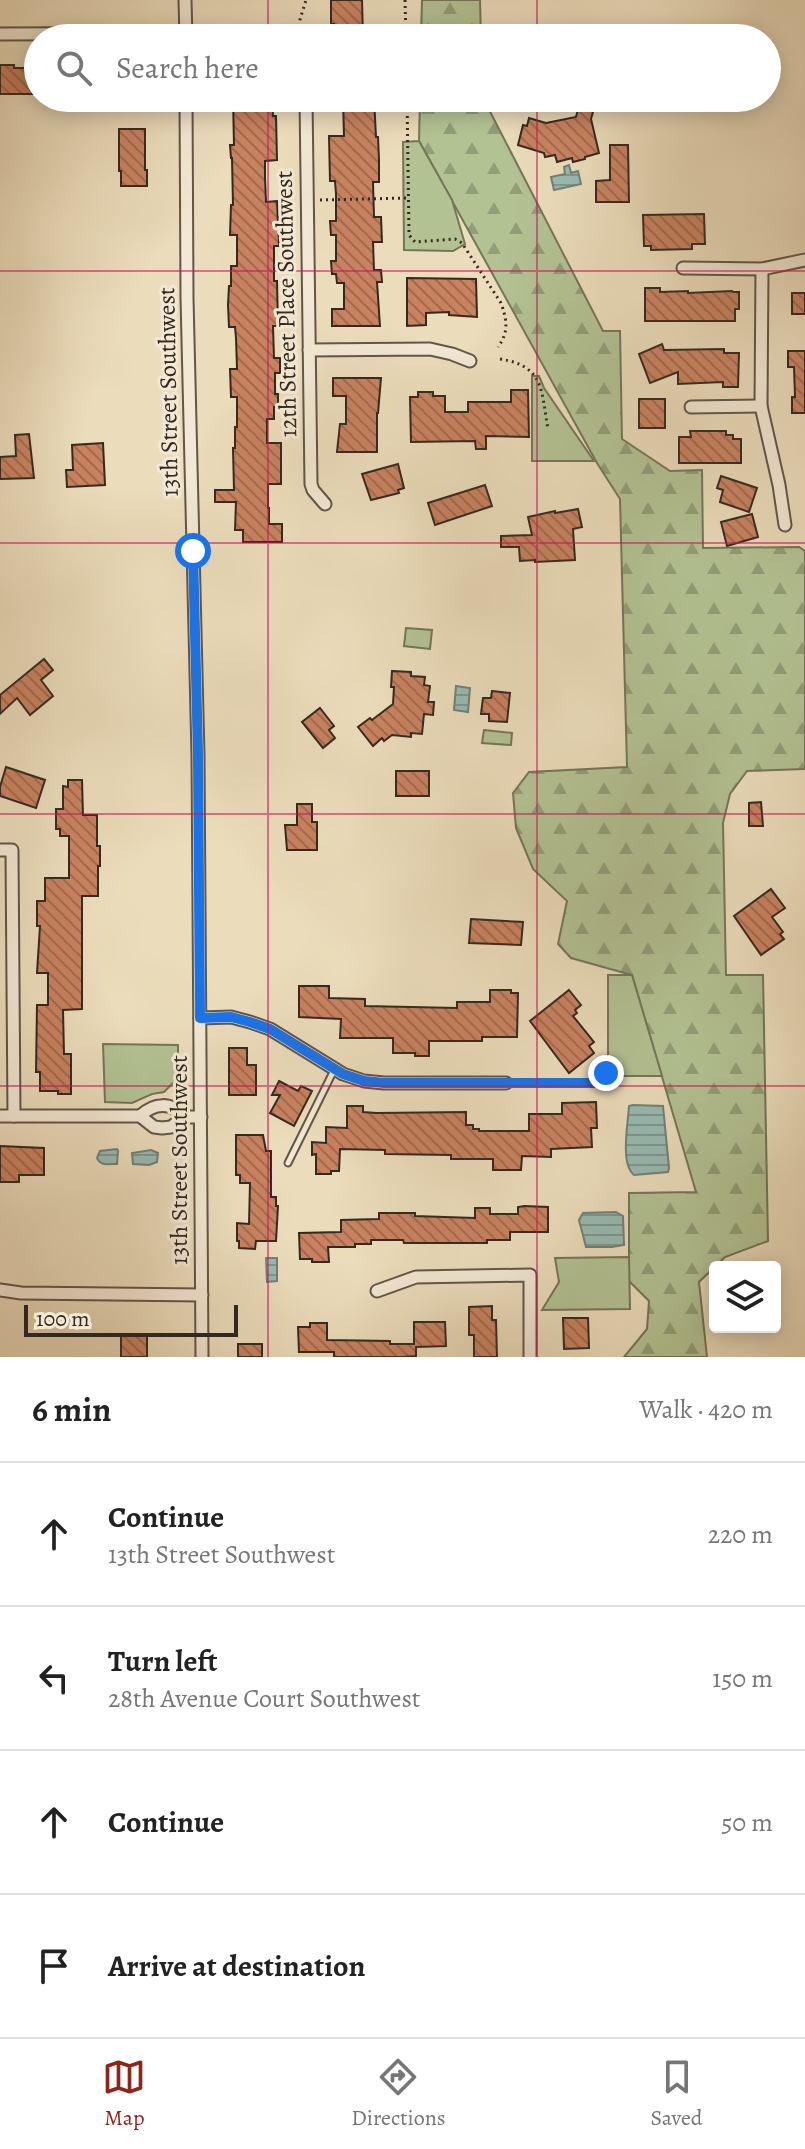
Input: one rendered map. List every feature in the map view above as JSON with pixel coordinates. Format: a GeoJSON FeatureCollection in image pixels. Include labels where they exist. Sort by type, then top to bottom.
{"type":"FeatureCollection","features":[{"type":"Feature","properties":{"kind":"street"},"geometry":{"type":"LineString","coordinates":[[185,0],[186,24]]}},
{"type":"Feature","properties":{"kind":"street"},"geometry":{"type":"LineString","coordinates":[[0,34],[24,34]]}},
{"type":"Feature","properties":{"kind":"street","name":"13th Street Southwest"},"geometry":{"type":"LineString","coordinates":[[186,112],[187,298],[198,755],[202,1357]]}},
{"type":"Feature","properties":{"kind":"street","name":"12th Street Place Southwest"},"geometry":{"type":"LineString","coordinates":[[306,112],[311,484],[325,504]]}},
{"type":"Feature","properties":{"kind":"street"},"geometry":{"type":"LineString","coordinates":[[683,268],[762,269],[805,260]]}},
{"type":"Feature","properties":{"kind":"street"},"geometry":{"type":"LineString","coordinates":[[762,269],[761,406],[785,525]]}},
{"type":"Feature","properties":{"kind":"street"},"geometry":{"type":"LineString","coordinates":[[309,350],[430,349],[470,361]]}},
{"type":"Feature","properties":{"kind":"street"},"geometry":{"type":"LineString","coordinates":[[691,407],[761,406]]}},
{"type":"Feature","properties":{"kind":"street"},"geometry":{"type":"LineString","coordinates":[[6,850],[14,1116]]}},
{"type":"Feature","properties":{"kind":"street"},"geometry":{"type":"LineString","coordinates":[[200,1018],[231,1017],[260,1025],[335,1070],[364,1081],[506,1083]]}},
{"type":"Feature","properties":{"kind":"street"},"geometry":{"type":"LineString","coordinates":[[140,1116],[162,1105],[177,1109],[184,1117]]}},
{"type":"Feature","properties":{"kind":"street"},"geometry":{"type":"LineString","coordinates":[[0,1116],[140,1116],[154,1127],[162,1128],[171,1127],[184,1117],[201,1117]]}},
{"type":"Feature","properties":{"kind":"street"},"geometry":{"type":"LineString","coordinates":[[377,1291],[416,1277],[530,1275],[530,1357]]}},
{"type":"Feature","properties":{"kind":"street"},"geometry":{"type":"LineString","coordinates":[[0,1290],[21,1293],[202,1295]]}},
{"type":"Feature","properties":{"kind":"lane"},"geometry":{"type":"LineString","coordinates":[[288,1163],[335,1070]]}},
{"type":"Feature","properties":{"kind":"path"},"geometry":{"type":"LineString","coordinates":[[299,24],[306,0]]}},
{"type":"Feature","properties":{"kind":"path"},"geometry":{"type":"LineString","coordinates":[[405,0],[406,24]]}},
{"type":"Feature","properties":{"kind":"path"},"geometry":{"type":"LineString","coordinates":[[407,112],[409,235],[415,242],[455,239],[462,243],[505,314],[507,330],[498,347]]}},
{"type":"Feature","properties":{"kind":"path"},"geometry":{"type":"LineString","coordinates":[[320,200],[408,198]]}},
{"type":"Feature","properties":{"kind":"path"},"geometry":{"type":"LineString","coordinates":[[500,359],[509,360],[535,374],[548,429]]}},
{"type":"Feature","properties":{"kind":"path"},"geometry":{"type":"LineString","coordinates":[[506,1083],[596,1083],[606,1073],[615,1070]]}},
{"type":"Feature","properties":{"kind":"green space"},"geometry":{"type":"Polygon","coordinates":[[[422,0],[480,0],[481,24],[421,24],[422,0]]]}},
{"type":"Feature","properties":{"kind":"green space"},"geometry":{"type":"Polygon","coordinates":[[[420,112],[490,112],[603,331],[620,331],[622,439],[670,471],[702,470],[703,548],[799,547],[805,551],[805,769],[747,771],[730,794],[723,823],[726,975],[763,975],[768,1241],[721,1261],[709,1261],[709,1272],[699,1282],[707,1357],[624,1357],[647,1329],[649,1301],[629,1281],[629,1193],[696,1192],[632,975],[571,958],[558,944],[567,901],[533,869],[516,828],[513,793],[529,772],[627,767],[620,499],[597,463],[419,141],[420,112]]]}},
{"type":"Feature","properties":{"kind":"green space"},"geometry":{"type":"Polygon","coordinates":[[[419,141],[452,200],[465,244],[453,251],[404,250],[403,142],[419,141]]]}},
{"type":"Feature","properties":{"kind":"green space"},"geometry":{"type":"Polygon","coordinates":[[[532,376],[539,376],[594,461],[532,461],[532,376]]]}},
{"type":"Feature","properties":{"kind":"green space"},"geometry":{"type":"Polygon","coordinates":[[[406,628],[432,630],[430,649],[404,646],[406,628]]]}},
{"type":"Feature","properties":{"kind":"green space"},"geometry":{"type":"Polygon","coordinates":[[[484,730],[512,733],[511,745],[482,743],[484,730]]]}},
{"type":"Feature","properties":{"kind":"green space"},"geometry":{"type":"Polygon","coordinates":[[[608,975],[632,975],[662,1076],[608,1076],[608,975]]]}},
{"type":"Feature","properties":{"kind":"green space"},"geometry":{"type":"Polygon","coordinates":[[[103,1044],[178,1045],[178,1078],[164,1092],[132,1103],[105,1102],[103,1044]]]}},
{"type":"Feature","properties":{"kind":"green space"},"geometry":{"type":"Polygon","coordinates":[[[629,1257],[630,1309],[542,1310],[559,1282],[555,1258],[629,1257]]]}},
{"type":"Feature","properties":{"kind":"water"},"geometry":{"type":"Polygon","coordinates":[[[569,165],[571,173],[578,171],[581,184],[554,190],[551,177],[565,174],[564,167],[569,165]]]}},
{"type":"Feature","properties":{"kind":"water"},"geometry":{"type":"Polygon","coordinates":[[[456,686],[470,688],[468,712],[454,710],[456,686]]]}},
{"type":"Feature","properties":{"kind":"water"},"geometry":{"type":"Polygon","coordinates":[[[629,1106],[663,1106],[668,1172],[634,1175],[630,1170],[626,1143],[629,1106]]]}},
{"type":"Feature","properties":{"kind":"water"},"geometry":{"type":"Polygon","coordinates":[[[117,1149],[117,1164],[98,1161],[100,1151],[117,1149]]]}},
{"type":"Feature","properties":{"kind":"water"},"geometry":{"type":"Polygon","coordinates":[[[151,1150],[158,1153],[157,1162],[133,1164],[132,1153],[151,1150]]]}},
{"type":"Feature","properties":{"kind":"water"},"geometry":{"type":"Polygon","coordinates":[[[616,1212],[623,1216],[624,1245],[586,1247],[579,1220],[583,1213],[616,1212]]]}},
{"type":"Feature","properties":{"kind":"water"},"geometry":{"type":"Polygon","coordinates":[[[266,1258],[277,1258],[277,1281],[267,1282],[266,1258]]]}},
{"type":"Feature","properties":{"kind":"building"},"geometry":{"type":"Polygon","coordinates":[[[331,0],[362,0],[363,24],[331,24],[331,0]]]}},
{"type":"Feature","properties":{"kind":"building"},"geometry":{"type":"Polygon","coordinates":[[[0,65],[24,68],[24,94],[0,94],[0,65]]]}},
{"type":"Feature","properties":{"kind":"building"},"geometry":{"type":"Polygon","coordinates":[[[233,112],[273,112],[276,116],[277,160],[265,161],[265,178],[266,202],[277,201],[279,246],[274,246],[274,281],[277,281],[278,326],[273,326],[274,358],[280,358],[280,373],[275,373],[278,407],[274,407],[274,419],[267,419],[267,443],[281,443],[281,484],[268,484],[268,508],[269,524],[282,524],[282,542],[243,542],[243,530],[235,530],[236,502],[215,502],[215,490],[234,490],[237,397],[231,397],[230,369],[237,369],[236,338],[235,327],[229,327],[228,305],[231,266],[237,266],[237,235],[230,235],[233,205],[230,145],[234,145],[233,112]]]}},
{"type":"Feature","properties":{"kind":"building"},"geometry":{"type":"Polygon","coordinates":[[[343,112],[375,112],[379,182],[373,182],[374,217],[381,217],[382,242],[373,242],[374,270],[381,270],[382,282],[377,282],[380,326],[332,326],[332,309],[344,309],[344,283],[337,283],[336,274],[332,274],[331,261],[336,261],[336,235],[331,235],[330,221],[336,221],[336,194],[335,181],[330,181],[329,136],[344,136],[343,112]]]}},
{"type":"Feature","properties":{"kind":"building"},"geometry":{"type":"Polygon","coordinates":[[[577,112],[593,112],[591,119],[599,153],[573,162],[572,158],[557,162],[555,155],[545,157],[544,153],[518,145],[523,125],[527,126],[529,118],[546,123],[576,117],[577,112]]]}},
{"type":"Feature","properties":{"kind":"building"},"geometry":{"type":"Polygon","coordinates":[[[119,129],[145,129],[147,186],[121,186],[119,129]]]}},
{"type":"Feature","properties":{"kind":"building"},"geometry":{"type":"Polygon","coordinates":[[[610,145],[628,145],[629,202],[596,202],[596,181],[610,180],[610,145]]]}},
{"type":"Feature","properties":{"kind":"building"},"geometry":{"type":"Polygon","coordinates":[[[704,214],[705,244],[692,244],[692,249],[651,250],[651,246],[644,246],[643,215],[704,214]]]}},
{"type":"Feature","properties":{"kind":"building"},"geometry":{"type":"Polygon","coordinates":[[[407,278],[476,279],[477,317],[449,315],[449,312],[426,313],[426,325],[407,326],[407,278]]]}},
{"type":"Feature","properties":{"kind":"building"},"geometry":{"type":"Polygon","coordinates":[[[645,288],[660,288],[660,292],[739,292],[739,309],[735,309],[735,321],[645,321],[645,288]]]}},
{"type":"Feature","properties":{"kind":"building"},"geometry":{"type":"Polygon","coordinates":[[[792,293],[805,293],[805,314],[792,314],[792,293]]]}},
{"type":"Feature","properties":{"kind":"building"},"geometry":{"type":"Polygon","coordinates":[[[662,344],[664,350],[724,349],[724,353],[739,353],[738,387],[723,387],[723,382],[678,384],[678,372],[650,383],[639,354],[662,344]]]}},
{"type":"Feature","properties":{"kind":"building"},"geometry":{"type":"Polygon","coordinates":[[[788,351],[805,351],[805,413],[792,413],[794,367],[788,367],[788,351]]]}},
{"type":"Feature","properties":{"kind":"building"},"geometry":{"type":"Polygon","coordinates":[[[333,378],[381,378],[377,452],[337,452],[340,424],[346,424],[346,396],[333,396],[333,378]]]}},
{"type":"Feature","properties":{"kind":"building"},"geometry":{"type":"Polygon","coordinates":[[[511,390],[528,390],[529,437],[486,436],[486,449],[476,449],[475,441],[411,442],[410,397],[418,397],[418,392],[445,396],[445,412],[468,412],[468,402],[511,402],[511,390]]]}},
{"type":"Feature","properties":{"kind":"building"},"geometry":{"type":"Polygon","coordinates":[[[639,399],[665,399],[665,428],[639,428],[639,399]]]}},
{"type":"Feature","properties":{"kind":"building"},"geometry":{"type":"Polygon","coordinates":[[[690,431],[726,431],[726,435],[733,435],[733,439],[741,439],[741,463],[679,463],[679,437],[691,437],[690,431]]]}},
{"type":"Feature","properties":{"kind":"building"},"geometry":{"type":"Polygon","coordinates":[[[29,434],[34,478],[0,479],[0,457],[16,456],[15,435],[29,434]]]}},
{"type":"Feature","properties":{"kind":"building"},"geometry":{"type":"Polygon","coordinates":[[[103,443],[105,485],[67,487],[66,470],[73,470],[72,445],[103,443]]]}},
{"type":"Feature","properties":{"kind":"building"},"geometry":{"type":"Polygon","coordinates":[[[398,464],[404,488],[398,490],[399,493],[371,500],[362,474],[398,464]]]}},
{"type":"Feature","properties":{"kind":"building"},"geometry":{"type":"Polygon","coordinates":[[[721,476],[757,488],[749,512],[720,502],[723,490],[717,488],[721,476]]]}},
{"type":"Feature","properties":{"kind":"building"},"geometry":{"type":"Polygon","coordinates":[[[485,485],[492,506],[435,525],[428,503],[485,485]]]}},
{"type":"Feature","properties":{"kind":"building"},"geometry":{"type":"Polygon","coordinates":[[[578,509],[582,527],[573,529],[575,560],[520,561],[519,547],[501,547],[501,536],[532,535],[528,517],[578,509]]]}},
{"type":"Feature","properties":{"kind":"building"},"geometry":{"type":"Polygon","coordinates":[[[752,514],[758,537],[727,546],[721,522],[752,514]]]}},
{"type":"Feature","properties":{"kind":"building"},"geometry":{"type":"Polygon","coordinates":[[[44,659],[53,670],[41,680],[53,696],[30,715],[17,698],[0,714],[0,695],[44,659]]]}},
{"type":"Feature","properties":{"kind":"building"},"geometry":{"type":"Polygon","coordinates":[[[392,671],[411,672],[411,676],[425,677],[424,685],[430,686],[428,702],[434,702],[433,715],[424,714],[422,734],[411,733],[411,737],[392,735],[384,741],[382,738],[373,746],[358,727],[393,704],[392,671]]]}},
{"type":"Feature","properties":{"kind":"building"},"geometry":{"type":"Polygon","coordinates":[[[492,691],[510,693],[507,722],[489,721],[489,714],[481,714],[483,698],[491,698],[492,691]]]}},
{"type":"Feature","properties":{"kind":"building"},"geometry":{"type":"Polygon","coordinates":[[[320,708],[334,726],[329,730],[335,738],[323,748],[302,722],[320,708]]]}},
{"type":"Feature","properties":{"kind":"building"},"geometry":{"type":"Polygon","coordinates":[[[6,767],[45,780],[36,808],[0,796],[6,767]]]}},
{"type":"Feature","properties":{"kind":"building"},"geometry":{"type":"Polygon","coordinates":[[[396,771],[429,771],[429,796],[396,796],[396,771]]]}},
{"type":"Feature","properties":{"kind":"building"},"geometry":{"type":"Polygon","coordinates":[[[68,780],[82,780],[83,815],[97,815],[100,866],[98,896],[82,896],[82,1009],[63,1010],[64,1054],[71,1054],[71,1094],[58,1094],[58,1091],[40,1091],[40,1072],[36,1072],[37,1005],[48,1005],[48,973],[37,973],[40,926],[37,926],[37,901],[45,901],[45,878],[69,878],[69,836],[60,836],[60,829],[56,829],[56,809],[63,809],[63,786],[68,787],[68,780]]]}},
{"type":"Feature","properties":{"kind":"building"},"geometry":{"type":"Polygon","coordinates":[[[761,802],[763,826],[749,826],[749,803],[761,802]]]}},
{"type":"Feature","properties":{"kind":"building"},"geometry":{"type":"Polygon","coordinates":[[[297,804],[312,804],[312,822],[317,822],[317,850],[287,850],[285,825],[297,825],[297,804]]]}},
{"type":"Feature","properties":{"kind":"building"},"geometry":{"type":"Polygon","coordinates":[[[771,889],[785,908],[772,917],[783,932],[780,934],[784,939],[761,955],[734,916],[771,889]]]}},
{"type":"Feature","properties":{"kind":"building"},"geometry":{"type":"Polygon","coordinates":[[[471,919],[523,922],[521,945],[469,943],[471,919]]]}},
{"type":"Feature","properties":{"kind":"building"},"geometry":{"type":"Polygon","coordinates":[[[299,986],[329,986],[329,998],[365,999],[365,1006],[457,1008],[457,1002],[490,1002],[490,990],[511,990],[511,993],[518,993],[517,1037],[482,1037],[482,1041],[429,1041],[429,1056],[393,1053],[393,1038],[340,1038],[341,1019],[299,1017],[299,986]]]}},
{"type":"Feature","properties":{"kind":"building"},"geometry":{"type":"Polygon","coordinates":[[[569,990],[581,1005],[573,1016],[594,1042],[589,1046],[594,1053],[569,1073],[530,1021],[569,990]]]}},
{"type":"Feature","properties":{"kind":"building"},"geometry":{"type":"Polygon","coordinates":[[[229,1048],[247,1048],[247,1065],[256,1065],[256,1095],[229,1095],[229,1048]]]}},
{"type":"Feature","properties":{"kind":"building"},"geometry":{"type":"Polygon","coordinates":[[[279,1081],[298,1091],[301,1086],[312,1091],[294,1126],[270,1113],[280,1095],[272,1095],[279,1081]]]}},
{"type":"Feature","properties":{"kind":"building"},"geometry":{"type":"Polygon","coordinates":[[[596,1102],[597,1128],[591,1128],[592,1147],[551,1149],[551,1157],[522,1156],[521,1170],[493,1170],[493,1159],[451,1159],[451,1155],[385,1154],[385,1150],[340,1149],[339,1171],[316,1174],[316,1154],[312,1155],[312,1142],[326,1143],[326,1127],[347,1128],[347,1106],[363,1106],[363,1112],[376,1113],[466,1112],[466,1125],[473,1125],[473,1129],[479,1131],[529,1131],[529,1114],[562,1114],[562,1103],[596,1102]]]}},
{"type":"Feature","properties":{"kind":"building"},"geometry":{"type":"Polygon","coordinates":[[[236,1135],[263,1135],[266,1151],[271,1151],[271,1197],[276,1197],[278,1206],[276,1241],[256,1241],[255,1249],[239,1248],[237,1241],[237,1223],[249,1224],[250,1183],[240,1183],[240,1175],[236,1175],[236,1135]]]}},
{"type":"Feature","properties":{"kind":"building"},"geometry":{"type":"Polygon","coordinates":[[[0,1146],[44,1148],[44,1175],[19,1175],[19,1182],[0,1182],[0,1146]]]}},
{"type":"Feature","properties":{"kind":"building"},"geometry":{"type":"Polygon","coordinates":[[[518,1207],[548,1207],[548,1232],[510,1232],[510,1240],[487,1240],[487,1243],[371,1240],[371,1244],[355,1244],[355,1247],[328,1247],[329,1262],[300,1259],[299,1233],[341,1232],[341,1220],[379,1219],[379,1213],[475,1218],[475,1208],[490,1208],[490,1214],[518,1214],[518,1207]]]}},
{"type":"Feature","properties":{"kind":"building"},"geometry":{"type":"Polygon","coordinates":[[[492,1306],[492,1320],[496,1320],[497,1357],[474,1357],[474,1335],[469,1335],[469,1307],[492,1306]]]}},
{"type":"Feature","properties":{"kind":"building"},"geometry":{"type":"Polygon","coordinates":[[[563,1318],[588,1318],[589,1348],[564,1349],[563,1318]]]}},
{"type":"Feature","properties":{"kind":"building"},"geometry":{"type":"Polygon","coordinates":[[[414,1322],[445,1322],[446,1346],[416,1347],[416,1356],[403,1357],[334,1357],[334,1352],[299,1352],[298,1327],[310,1327],[310,1323],[327,1323],[327,1340],[414,1344],[414,1322]]]}},
{"type":"Feature","properties":{"kind":"building"},"geometry":{"type":"Polygon","coordinates":[[[121,1334],[147,1334],[147,1357],[121,1357],[121,1334]]]}},
{"type":"Feature","properties":{"kind":"building"},"geometry":{"type":"Polygon","coordinates":[[[238,1344],[262,1344],[262,1357],[238,1357],[238,1344]]]}},
{"type":"Feature","properties":{"kind":"route"},"geometry":{"type":"LineString","coordinates":[[193,551],[200,1018],[231,1017],[270,1029],[335,1070],[364,1081],[596,1083],[606,1073]]}}]}
